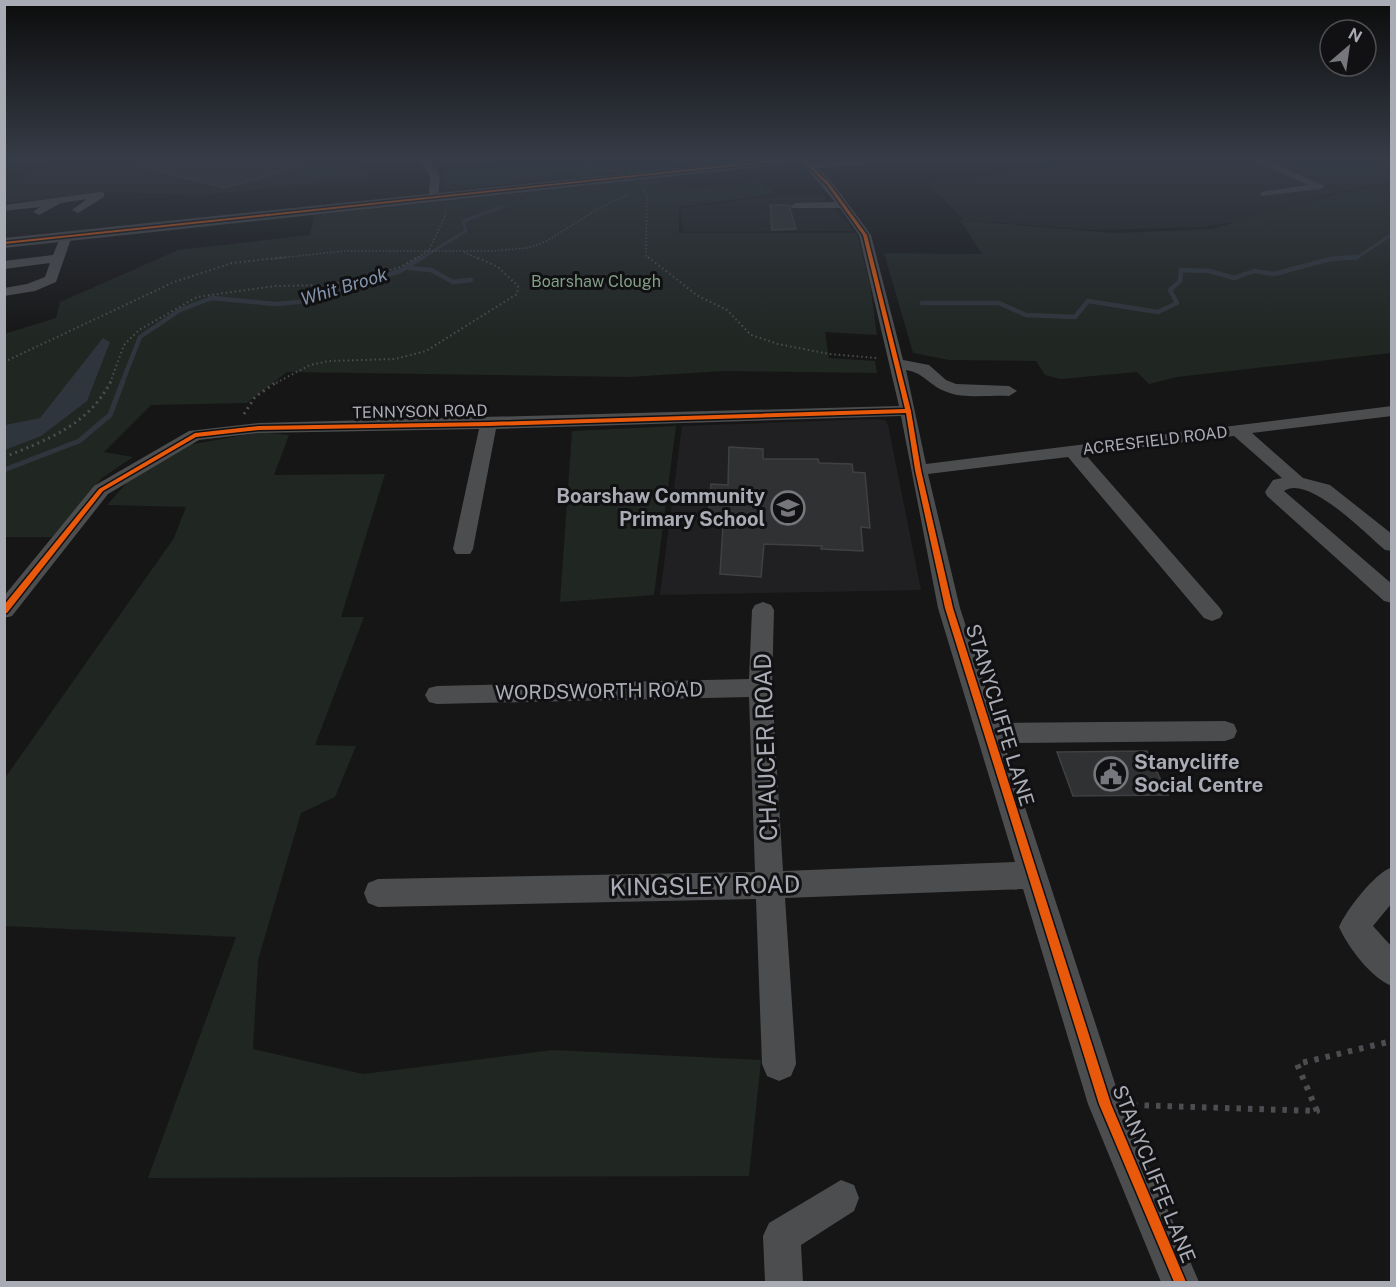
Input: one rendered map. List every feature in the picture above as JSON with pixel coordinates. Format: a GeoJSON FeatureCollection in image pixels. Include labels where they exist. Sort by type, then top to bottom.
{"type":"FeatureCollection","features":[{"type":"Feature","properties":{"kind":"main road"},"geometry":{"type":"LineString","coordinates":[[4,243],[213,220]]}},
{"type":"Feature","properties":{"kind":"street","name":"STANYCLIFFE LANE"},"geometry":{"type":"LineString","coordinates":[[854,220],[864,235],[896,362],[949,608],[1105,1104],[1180,1282]]}},
{"type":"Feature","properties":{"kind":"street"},"geometry":{"type":"LineString","coordinates":[[4,292],[30,288],[51,279],[66,236]]}},
{"type":"Feature","properties":{"kind":"street"},"geometry":{"type":"LineString","coordinates":[[4,265],[59,258]]}},
{"type":"Feature","properties":{"kind":"street"},"geometry":{"type":"LineString","coordinates":[[896,362],[922,366],[940,383],[953,389],[1009,391]]}},
{"type":"Feature","properties":{"kind":"street","name":"TENNYSON ROAD"},"geometry":{"type":"LineString","coordinates":[[4,611],[101,490],[195,435],[235,430],[908,411]]}},
{"type":"Feature","properties":{"kind":"street","name":"ACRESFIELD ROAD"},"geometry":{"type":"LineString","coordinates":[[918,470],[1392,411]]}},
{"type":"Feature","properties":{"kind":"street"},"geometry":{"type":"LineString","coordinates":[[1369,414],[1392,430]]}},
{"type":"Feature","properties":{"kind":"street"},"geometry":{"type":"LineString","coordinates":[[463,549],[489,424]]}},
{"type":"Feature","properties":{"kind":"street"},"geometry":{"type":"LineString","coordinates":[[1237,429],[1297,483]]}},
{"type":"Feature","properties":{"kind":"street"},"geometry":{"type":"LineString","coordinates":[[1073,451],[1210,614]]}},
{"type":"Feature","properties":{"kind":"street"},"geometry":{"type":"LineString","coordinates":[[1392,545],[1323,489],[1297,483],[1279,484],[1274,492],[1392,596]]}},
{"type":"Feature","properties":{"kind":"street","name":"CHAUCER ROAD"},"geometry":{"type":"LineString","coordinates":[[763,610],[760,688],[779,1064]]}},
{"type":"Feature","properties":{"kind":"street","name":"WORDSWORTH ROAD"},"geometry":{"type":"LineString","coordinates":[[437,695],[760,688]]}},
{"type":"Feature","properties":{"kind":"street"},"geometry":{"type":"LineString","coordinates":[[989,733],[1225,731]]}},
{"type":"Feature","properties":{"kind":"street","name":"KINGSLEY ROAD"},"geometry":{"type":"LineString","coordinates":[[378,893],[771,885],[1032,875]]}},
{"type":"Feature","properties":{"kind":"street"},"geometry":{"type":"LineString","coordinates":[[1392,880],[1354,927],[1392,971]]}},
{"type":"Feature","properties":{"kind":"street"},"geometry":{"type":"LineString","coordinates":[[784,1282],[782,1236],[841,1198]]}},
{"type":"Feature","properties":{"kind":"path"},"geometry":{"type":"LineString","coordinates":[[4,457],[48,440],[81,421],[105,393],[119,364],[124,345],[139,330],[161,315],[197,297],[244,288],[331,285],[401,267],[430,250],[443,220]]}},
{"type":"Feature","properties":{"kind":"path"},"geometry":{"type":"LineString","coordinates":[[4,362],[174,282],[232,263],[343,251],[492,251],[539,246],[582,220]]}},
{"type":"Feature","properties":{"kind":"path"},"geometry":{"type":"LineString","coordinates":[[647,220],[646,256],[698,296],[727,310],[750,335],[778,344],[829,354],[896,362]]}},
{"type":"Feature","properties":{"kind":"path"},"geometry":{"type":"LineString","coordinates":[[235,430],[255,396],[288,374],[310,365],[329,361],[395,359],[426,351],[517,294],[518,286],[498,267],[460,251]]}},
{"type":"Feature","properties":{"kind":"path"},"geometry":{"type":"LineString","coordinates":[[1105,1104],[1317,1111],[1297,1064],[1392,1041]]}},
{"type":"Feature","properties":{"kind":"shaded area"},"geometry":{"type":"Polygon","coordinates":[[[682,220],[844,220],[854,231],[683,232],[682,220]]]}},
{"type":"Feature","properties":{"kind":"shaded area"},"geometry":{"type":"Polygon","coordinates":[[[965,220],[1256,220],[1197,227],[1096,230],[965,220]]]}},
{"type":"Feature","properties":{"kind":"shaded area"},"geometry":{"type":"Polygon","coordinates":[[[103,338],[110,342],[87,401],[41,436],[5,450],[5,425],[40,418],[103,338]]]}},
{"type":"Feature","properties":{"kind":"shaded area","name":"Boarshaw Community Primary School"},"geometry":{"type":"Polygon","coordinates":[[[885,420],[888,425],[921,590],[660,595],[682,426],[885,420]]]}},
{"type":"Feature","properties":{"kind":"green space","name":"Boarshaw Clough"},"geometry":{"type":"Polygon","coordinates":[[[313,220],[679,220],[679,233],[857,233],[870,284],[877,335],[825,332],[829,358],[875,361],[877,373],[723,371],[630,377],[287,372],[247,403],[151,405],[104,452],[133,457],[102,478],[52,537],[5,537],[4,334],[56,318],[60,302],[178,250],[310,235],[313,220]]]}},
{"type":"Feature","properties":{"kind":"green space"},"geometry":{"type":"Polygon","coordinates":[[[960,220],[1115,233],[1212,229],[1244,220],[1391,220],[1391,353],[1177,377],[1149,384],[1137,372],[1060,379],[1045,375],[1036,361],[949,360],[913,353],[884,253],[982,254],[960,220]]]}},
{"type":"Feature","properties":{"kind":"green space"},"geometry":{"type":"Polygon","coordinates":[[[676,426],[654,595],[560,602],[572,431],[676,426]]]}},
{"type":"Feature","properties":{"kind":"green space"},"geometry":{"type":"Polygon","coordinates":[[[262,432],[289,435],[274,475],[385,474],[341,617],[364,617],[315,745],[356,746],[335,797],[301,813],[258,960],[253,1049],[363,1074],[553,1050],[761,1060],[749,1176],[148,1178],[236,937],[5,926],[5,778],[174,538],[186,507],[107,505],[132,477],[188,445],[262,432]]]}},
{"type":"Feature","properties":{"kind":"building"},"geometry":{"type":"Polygon","coordinates":[[[771,220],[793,220],[796,229],[772,230],[771,220]]]}},
{"type":"Feature","properties":{"kind":"building"},"geometry":{"type":"Polygon","coordinates":[[[729,447],[763,449],[763,459],[818,459],[819,463],[852,464],[853,472],[865,473],[870,528],[861,527],[863,551],[821,549],[822,546],[764,544],[761,577],[720,574],[723,526],[708,524],[711,484],[728,485],[729,447]]]}},
{"type":"Feature","properties":{"kind":"building","name":"Stanycliffe Social Centre"},"geometry":{"type":"Polygon","coordinates":[[[1147,751],[1168,795],[1073,796],[1057,752],[1147,751]]]}},
{"type":"Feature","properties":{"kind":"waterway"},"geometry":{"type":"LineString","coordinates":[[420,259],[466,231],[463,221],[466,220]]}},
{"type":"Feature","properties":{"kind":"waterway","name":"Whit Brook"},"geometry":{"type":"LineString","coordinates":[[1355,259],[1391,235],[1392,222]]}},
{"type":"Feature","properties":{"kind":"waterway","name":"Whit Brook"},"geometry":{"type":"LineString","coordinates":[[122,383],[140,337],[180,310],[212,298],[275,304],[299,302],[400,271],[423,257]]}},
{"type":"Feature","properties":{"kind":"waterway","name":"Whit Brook"},"geometry":{"type":"LineString","coordinates":[[922,303],[999,303],[1026,315],[1075,317],[1088,301],[1158,312],[1177,303],[1170,290],[1180,281],[1181,270],[1209,271],[1234,278],[1254,271],[1274,274],[1330,259],[1357,257]]}},
{"type":"Feature","properties":{"kind":"waterway","name":"Whit Brook"},"geometry":{"type":"LineString","coordinates":[[409,268],[431,270],[453,282],[471,280]]}},
{"type":"Feature","properties":{"kind":"waterway","name":"Whit Brook"},"geometry":{"type":"LineString","coordinates":[[4,470],[79,441],[110,415],[123,381]]}},
{"type":"Feature","properties":{"kind":"cycle path"},"geometry":{"type":"LineString","coordinates":[[4,243],[219,220]]}},
{"type":"Feature","properties":{"kind":"cycle path"},"geometry":{"type":"LineString","coordinates":[[854,220],[865,235],[908,411],[918,470],[949,608],[1105,1104],[1180,1282]]}},
{"type":"Feature","properties":{"kind":"cycle path"},"geometry":{"type":"LineString","coordinates":[[4,611],[101,490],[195,435],[259,428],[489,424],[908,411]]}},
{"type":"Feature","properties":{"kind":"place","name":"Boarshaw Community Primary School"},"geometry":{"type":"Point","coordinates":[788,508]}},
{"type":"Feature","properties":{"kind":"place","name":"Stanycliffe Social Centre"},"geometry":{"type":"Point","coordinates":[1111,774]}}]}
